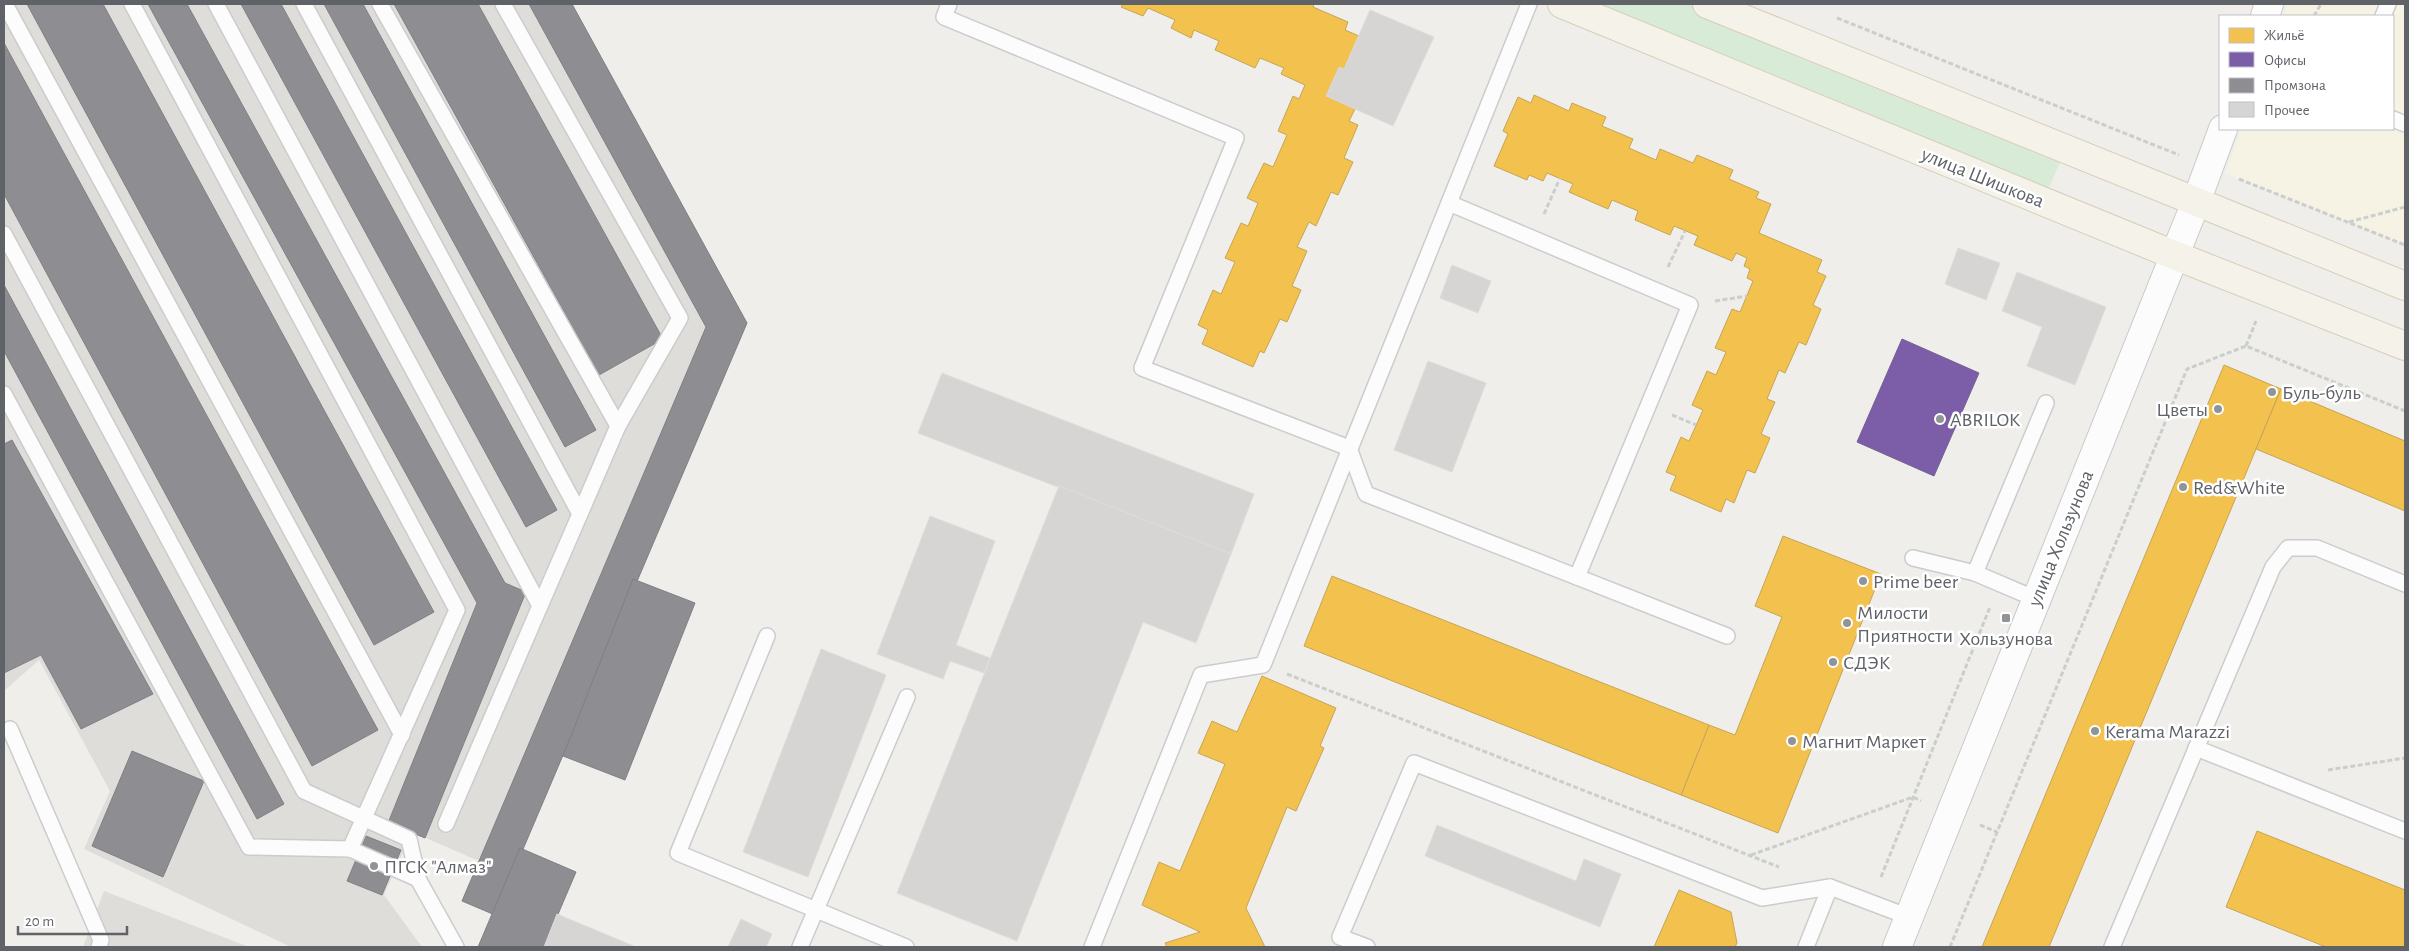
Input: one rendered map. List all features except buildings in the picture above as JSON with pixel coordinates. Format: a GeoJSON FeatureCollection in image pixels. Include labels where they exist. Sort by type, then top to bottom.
{"type":"FeatureCollection","features":[{"type":"Feature","properties":{"kind":"main road","name":"улица Шишкова"},"geometry":{"type":"LineString","coordinates":[[1562,4],[2174,255],[2405,346]]}},
{"type":"Feature","properties":{"kind":"main road"},"geometry":{"type":"LineString","coordinates":[[1707,4],[2405,286]]}},
{"type":"Feature","properties":{"kind":"street","name":"улица Хользунова"},"geometry":{"type":"LineString","coordinates":[[1897,947],[2196,202],[2223,130]]}},
{"type":"Feature","properties":{"kind":"lane"},"geometry":{"type":"LineString","coordinates":[[5,4],[402,735]]}},
{"type":"Feature","properties":{"kind":"lane"},"geometry":{"type":"LineString","coordinates":[[132,4],[457,610],[350,849]]}},
{"type":"Feature","properties":{"kind":"lane"},"geometry":{"type":"LineString","coordinates":[[216,4],[540,606]]}},
{"type":"Feature","properties":{"kind":"lane"},"geometry":{"type":"LineString","coordinates":[[304,4],[580,514]]}},
{"type":"Feature","properties":{"kind":"lane"},"geometry":{"type":"LineString","coordinates":[[380,4],[618,426]]}},
{"type":"Feature","properties":{"kind":"lane"},"geometry":{"type":"LineString","coordinates":[[446,824],[618,426],[680,318],[503,4]]}},
{"type":"Feature","properties":{"kind":"lane"},"geometry":{"type":"LineString","coordinates":[[949,4],[944,17],[1236,138],[1142,368],[1349,448],[1366,494],[1727,636]]}},
{"type":"Feature","properties":{"kind":"lane"},"geometry":{"type":"LineString","coordinates":[[1092,947],[1201,675],[1263,665],[1529,4]]}},
{"type":"Feature","properties":{"kind":"lane"},"geometry":{"type":"LineString","coordinates":[[1449,203],[1690,305],[1577,577]]}},
{"type":"Feature","properties":{"kind":"lane"},"geometry":{"type":"LineString","coordinates":[[4,234],[304,791],[409,839],[418,879],[456,947]]}},
{"type":"Feature","properties":{"kind":"lane"},"geometry":{"type":"LineString","coordinates":[[4,394],[249,847],[350,849],[418,879]]}},
{"type":"Feature","properties":{"kind":"lane"},"geometry":{"type":"LineString","coordinates":[[1975,573],[2046,403]]}},
{"type":"Feature","properties":{"kind":"lane"},"geometry":{"type":"LineString","coordinates":[[2112,947],[2273,567],[2288,548],[2317,548],[2405,584]]}},
{"type":"Feature","properties":{"kind":"lane"},"geometry":{"type":"LineString","coordinates":[[1913,558],[1975,573],[2036,599]]}},
{"type":"Feature","properties":{"kind":"lane"},"geometry":{"type":"LineString","coordinates":[[767,636],[678,853],[906,947]]}},
{"type":"Feature","properties":{"kind":"lane"},"geometry":{"type":"LineString","coordinates":[[800,947],[907,697]]}},
{"type":"Feature","properties":{"kind":"lane"},"geometry":{"type":"LineString","coordinates":[[10,729],[101,940],[99,947]]}},
{"type":"Feature","properties":{"kind":"lane"},"geometry":{"type":"LineString","coordinates":[[2196,748],[2405,831]]}},
{"type":"Feature","properties":{"kind":"lane"},"geometry":{"type":"LineString","coordinates":[[1366,947],[1340,937],[1414,762],[1762,898],[1830,887],[1909,917]]}},
{"type":"Feature","properties":{"kind":"lane"},"geometry":{"type":"LineString","coordinates":[[1806,947],[1830,887]]}},
{"type":"Feature","properties":{"kind":"path"},"geometry":{"type":"LineString","coordinates":[[2315,15],[2321,4]]}},
{"type":"Feature","properties":{"kind":"path"},"geometry":{"type":"LineString","coordinates":[[1828,15],[2405,245]]}},
{"type":"Feature","properties":{"kind":"path"},"geometry":{"type":"LineString","coordinates":[[1533,238],[1560,178]]}},
{"type":"Feature","properties":{"kind":"path"},"geometry":{"type":"LineString","coordinates":[[2340,225],[2405,206]]}},
{"type":"Feature","properties":{"kind":"path"},"geometry":{"type":"LineString","coordinates":[[1657,291],[1685,231]]}},
{"type":"Feature","properties":{"kind":"path"},"geometry":{"type":"LineString","coordinates":[[1690,305],[1746,296]]}},
{"type":"Feature","properties":{"kind":"path"},"geometry":{"type":"LineString","coordinates":[[1950,947],[2187,369],[2246,346],[2405,411]]}},
{"type":"Feature","properties":{"kind":"path"},"geometry":{"type":"LineString","coordinates":[[1871,902],[2000,584]]}},
{"type":"Feature","properties":{"kind":"path"},"geometry":{"type":"LineString","coordinates":[[1263,665],[1830,887]]}},
{"type":"Feature","properties":{"kind":"path"},"geometry":{"type":"LineString","coordinates":[[2273,779],[2405,758]]}},
{"type":"Feature","properties":{"kind":"path"},"geometry":{"type":"LineString","coordinates":[[1750,855],[1913,797],[1997,832]]}},
{"type":"Feature","properties":{"kind":"shaded area"},"geometry":{"type":"Polygon","coordinates":[[[4,4],[572,4],[747,323],[495,915],[462,901],[479,861],[412,832],[384,895],[422,947],[291,947],[84,849],[110,791],[39,660],[4,691],[4,4]]]}},
{"type":"Feature","properties":{"kind":"shaded area"},"geometry":{"type":"Polygon","coordinates":[[[2288,4],[2405,4],[2405,245],[2225,173],[2242,130],[2394,130],[2394,15],[2283,15],[2288,4]]]}},
{"type":"Feature","properties":{"kind":"shaded area"},"geometry":{"type":"Polygon","coordinates":[[[104,891],[249,947],[83,947],[104,891]]]}},
{"type":"Feature","properties":{"kind":"green space"},"geometry":{"type":"Polygon","coordinates":[[[1562,4],[1707,4],[2066,149],[2043,201],[1562,4]]]}},
{"type":"Feature","properties":{"kind":"place","name":"Буль-буль"},"geometry":{"type":"Point","coordinates":[2272,392]}},
{"type":"Feature","properties":{"kind":"place","name":"Цветы"},"geometry":{"type":"Point","coordinates":[2218,409]}},
{"type":"Feature","properties":{"kind":"place","name":"ABRILOK"},"geometry":{"type":"Point","coordinates":[1940,419]}},
{"type":"Feature","properties":{"kind":"place","name":"Red&White"},"geometry":{"type":"Point","coordinates":[2183,487]}},
{"type":"Feature","properties":{"kind":"place","name":"Prime beer"},"geometry":{"type":"Point","coordinates":[1863,581]}},
{"type":"Feature","properties":{"kind":"place","name":"Хользунова"},"geometry":{"type":"Point","coordinates":[2006,618]}},
{"type":"Feature","properties":{"kind":"place","name":"Милости Приятности"},"geometry":{"type":"Point","coordinates":[1847,623]}},
{"type":"Feature","properties":{"kind":"place","name":"СДЭК"},"geometry":{"type":"Point","coordinates":[1833,662]}},
{"type":"Feature","properties":{"kind":"place","name":"Kerama Marazzi"},"geometry":{"type":"Point","coordinates":[2095,731]}},
{"type":"Feature","properties":{"kind":"place","name":"Магнит Маркет"},"geometry":{"type":"Point","coordinates":[1792,741]}},
{"type":"Feature","properties":{"kind":"place","name":"ПГСК \"Алмаз\""},"geometry":{"type":"Point","coordinates":[374,866]}}]}
